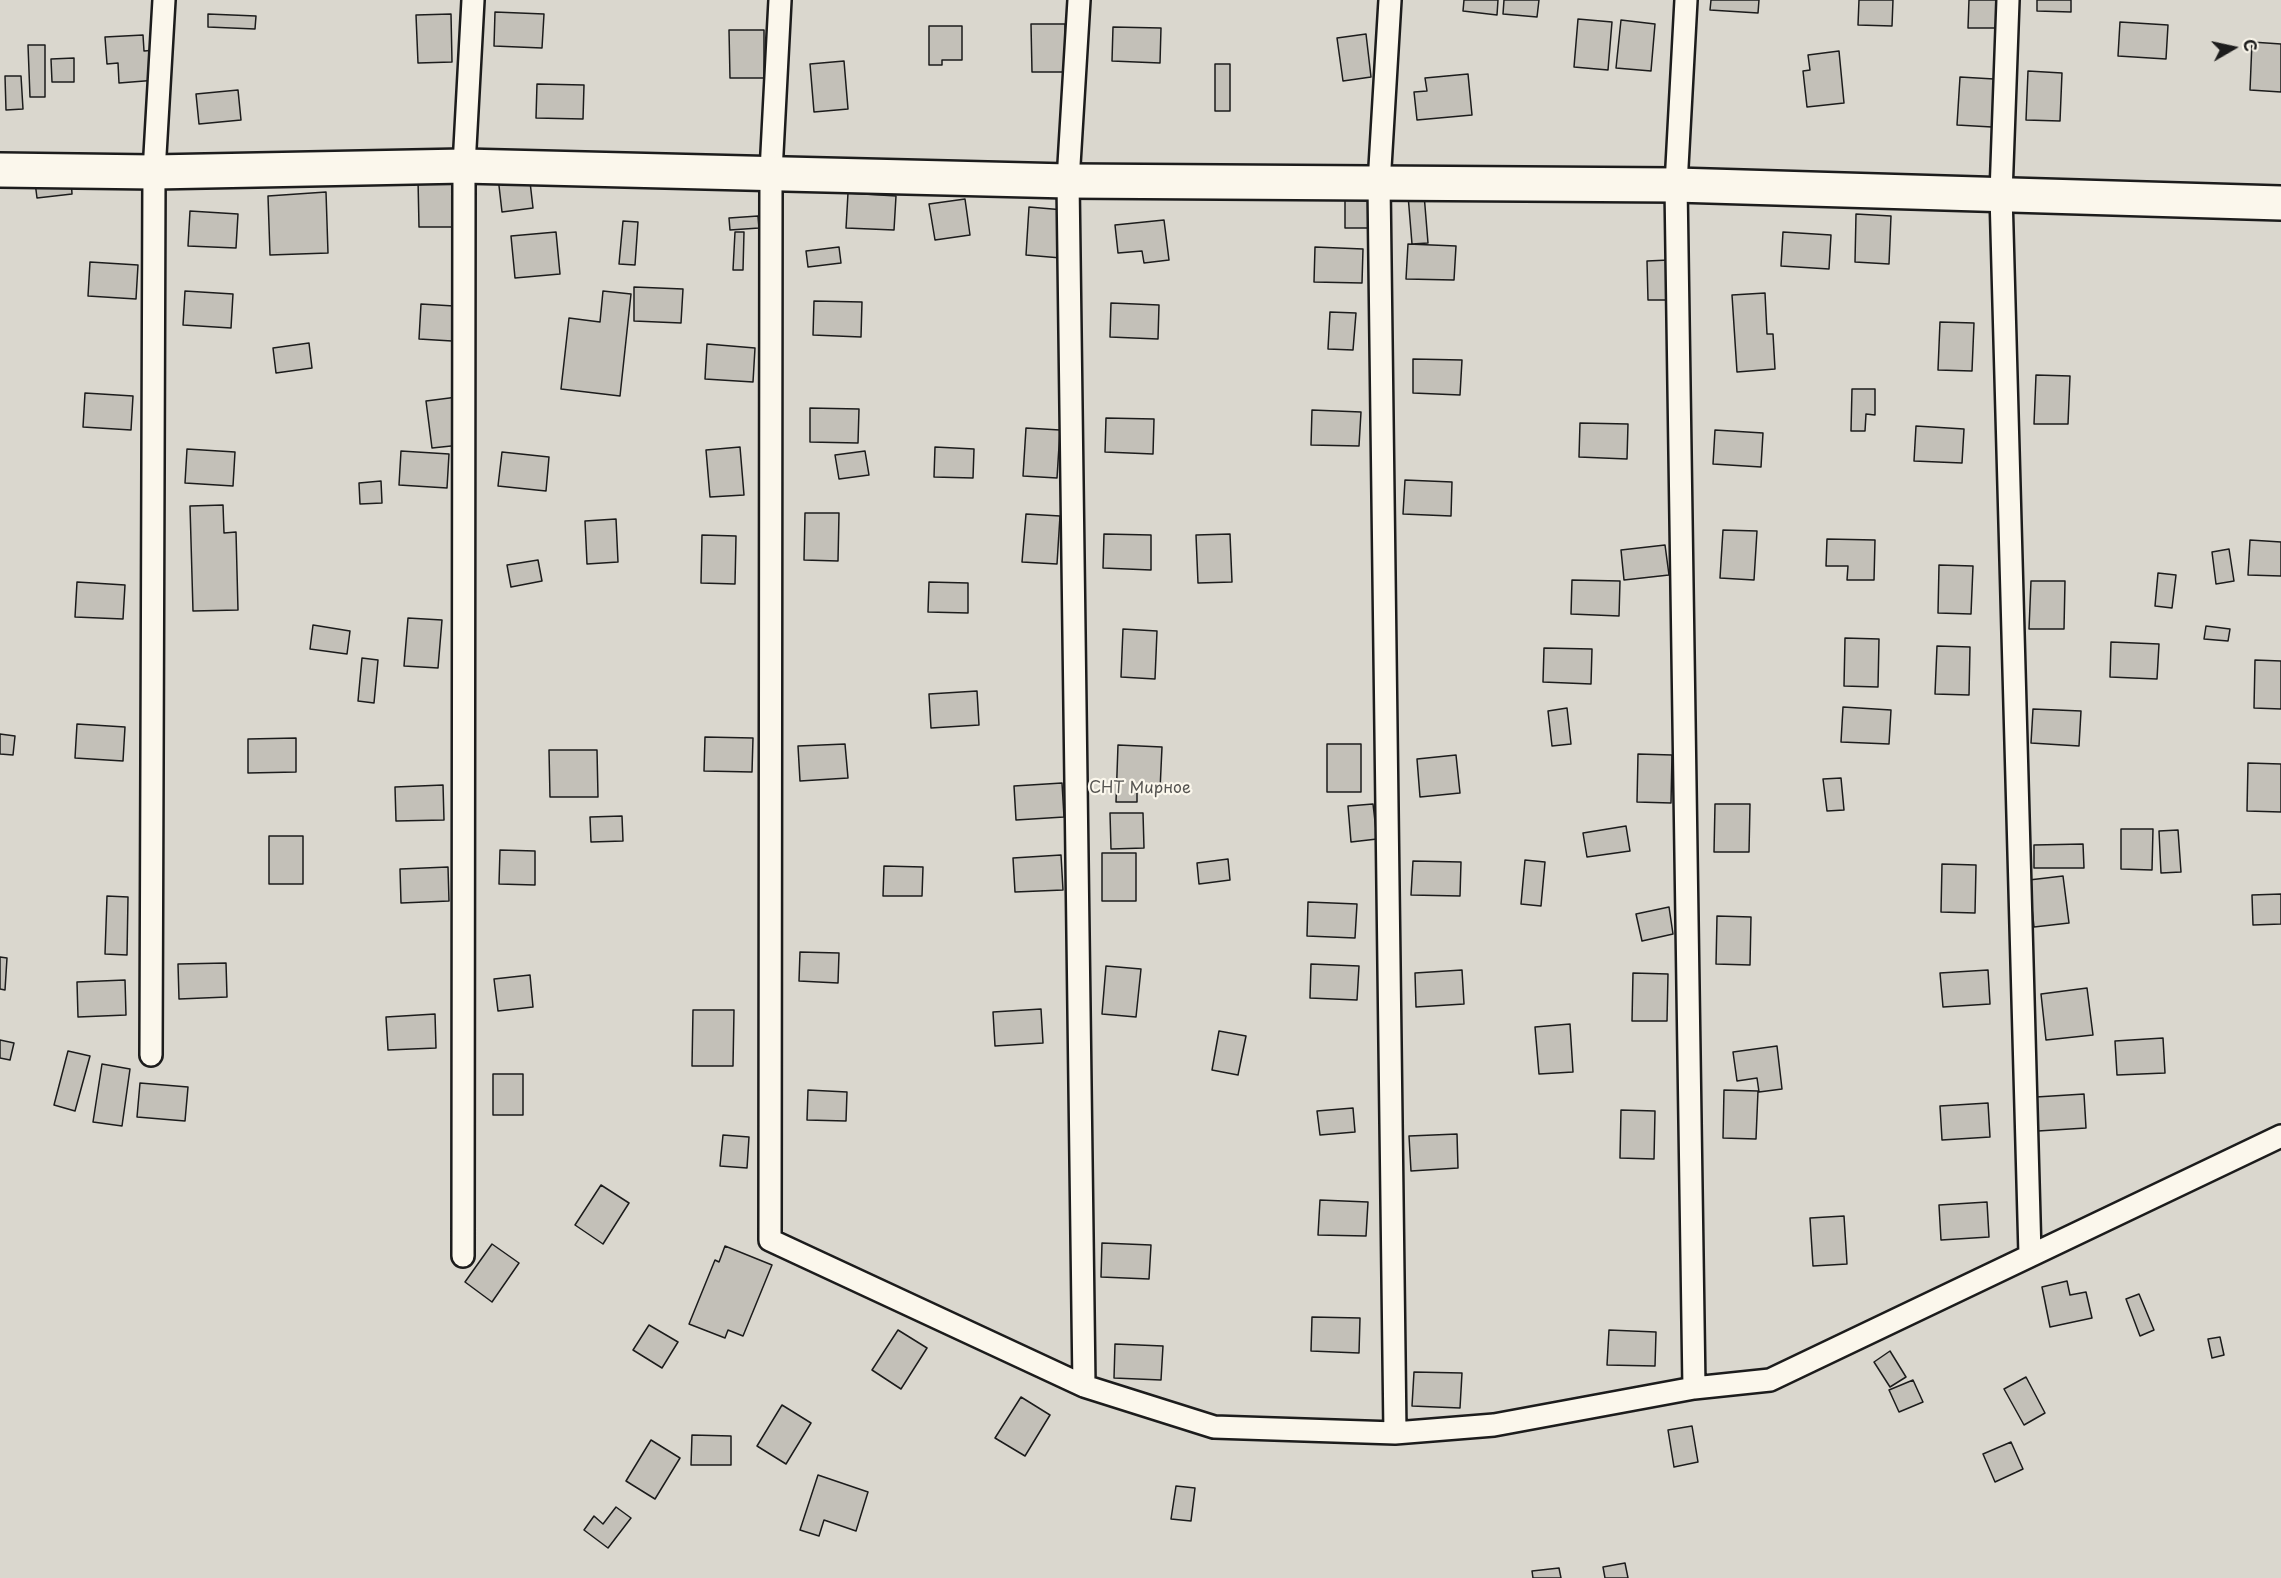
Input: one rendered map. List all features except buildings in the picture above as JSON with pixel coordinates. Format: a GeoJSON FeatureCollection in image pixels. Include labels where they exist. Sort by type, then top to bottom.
{"type":"FeatureCollection","features":[{"type":"Feature","properties":{"kind":"street"},"geometry":{"type":"LineString","coordinates":[[0,170],[154,172],[464,166],[771,172],[1068,182],[1676,185],[2281,203]]}},
{"type":"Feature","properties":{"kind":"lane"},"geometry":{"type":"LineString","coordinates":[[151,1055],[154,172],[164,0]]}},
{"type":"Feature","properties":{"kind":"lane"},"geometry":{"type":"LineString","coordinates":[[463,1256],[464,166],[473,0]]}},
{"type":"Feature","properties":{"kind":"lane"},"geometry":{"type":"LineString","coordinates":[[780,0],[771,172],[770,1240],[1084,1386],[1214,1427],[1395,1433],[1494,1425],[1694,1388],[1770,1380],[2281,1136]]}},
{"type":"Feature","properties":{"kind":"lane"},"geometry":{"type":"LineString","coordinates":[[1078,0],[1068,182],[1084,1386]]}},
{"type":"Feature","properties":{"kind":"lane"},"geometry":{"type":"LineString","coordinates":[[1390,0],[1379,184],[1395,1433]]}},
{"type":"Feature","properties":{"kind":"lane"},"geometry":{"type":"LineString","coordinates":[[1686,0],[1676,185],[1694,1388]]}},
{"type":"Feature","properties":{"kind":"lane"},"geometry":{"type":"LineString","coordinates":[[2008,0],[2001,194],[2030,1255]]}},
{"type":"Feature","properties":{"kind":"green space","name":"СНТ Мирное"},"geometry":{"type":"Polygon","coordinates":[[[0,0],[2281,0],[2281,1578],[0,1578],[0,0]]]}}]}
